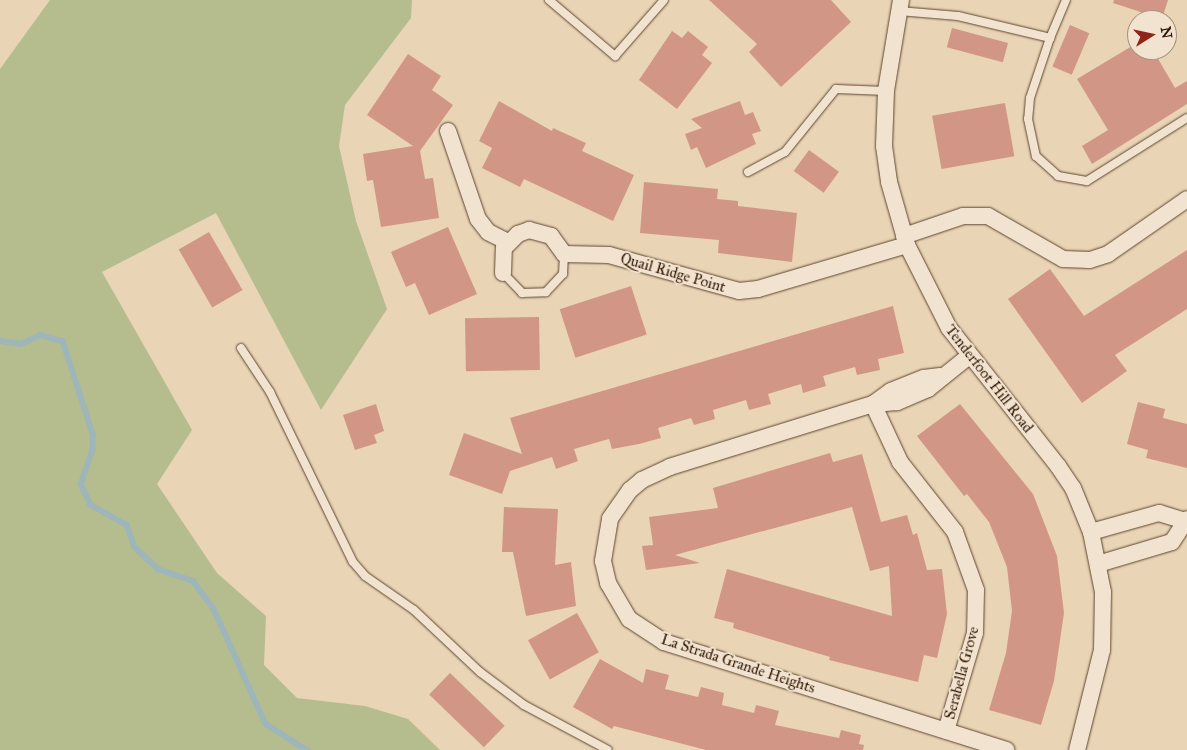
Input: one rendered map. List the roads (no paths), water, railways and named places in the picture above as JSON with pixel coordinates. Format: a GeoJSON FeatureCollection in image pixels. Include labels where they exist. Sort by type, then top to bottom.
{"type":"FeatureCollection","features":[{"type":"Feature","properties":{"kind":"street","name":"Tenderfoot Hill Road"},"geometry":{"type":"LineString","coordinates":[[900,6],[886,91],[884,146],[889,182],[905,241],[935,305],[968,356],[1058,466],[1073,488],[1091,532],[1103,592],[1102,650],[1077,750]]}},
{"type":"Feature","properties":{"kind":"street"},"geometry":{"type":"LineString","coordinates":[[448,131],[478,219],[488,232],[508,242]]}},
{"type":"Feature","properties":{"kind":"street","name":"Quail Ridge Point"},"geometry":{"type":"LineString","coordinates":[[564,254],[609,255],[739,291],[758,289],[905,241],[962,216],[988,216],[1063,259],[1090,260],[1108,254],[1187,199]]}},
{"type":"Feature","properties":{"kind":"street"},"geometry":{"type":"LineString","coordinates":[[503,273],[502,255],[508,242],[518,234],[541,231],[560,244],[564,254]]}},
{"type":"Feature","properties":{"kind":"street","name":"La Strada Grande Heights"},"geometry":{"type":"LineString","coordinates":[[968,356],[940,376],[924,378],[892,390],[873,404],[670,467],[642,480],[630,490],[610,518],[603,561],[608,583],[629,619],[664,642],[1006,750]]}},
{"type":"Feature","properties":{"kind":"street","name":"Serabella Grove"},"geometry":{"type":"LineString","coordinates":[[873,404],[900,462],[955,532],[971,570],[978,607],[975,633],[946,731]]}},
{"type":"Feature","properties":{"kind":"street"},"geometry":{"type":"LineString","coordinates":[[1091,532],[1159,513],[1186,520],[1172,542],[1098,564]]}},
{"type":"Feature","properties":{"kind":"lane"},"geometry":{"type":"LineString","coordinates":[[549,0],[615,56],[664,0]]}},
{"type":"Feature","properties":{"kind":"lane"},"geometry":{"type":"LineString","coordinates":[[1066,0],[1050,38],[1030,98],[1028,119],[1036,156],[1058,176],[1087,182],[1187,118]]}},
{"type":"Feature","properties":{"kind":"lane"},"geometry":{"type":"LineString","coordinates":[[900,6],[958,16],[1050,38]]}},
{"type":"Feature","properties":{"kind":"lane"},"geometry":{"type":"LineString","coordinates":[[748,172],[785,152],[836,89],[886,91]]}},
{"type":"Feature","properties":{"kind":"lane"},"geometry":{"type":"LineString","coordinates":[[503,273],[522,293],[546,292],[563,274],[564,254]]}},
{"type":"Feature","properties":{"kind":"lane"},"geometry":{"type":"LineString","coordinates":[[241,348],[270,392],[353,562],[365,576],[414,610],[480,672],[524,705],[608,750]]}},
{"type":"Feature","properties":{"kind":"waterway"},"geometry":{"type":"LineString","coordinates":[[0,341],[21,344],[40,335],[63,341],[93,434],[93,450],[81,484],[91,505],[127,525],[135,547],[158,569],[193,581],[214,609],[266,724],[307,750]]}}]}
